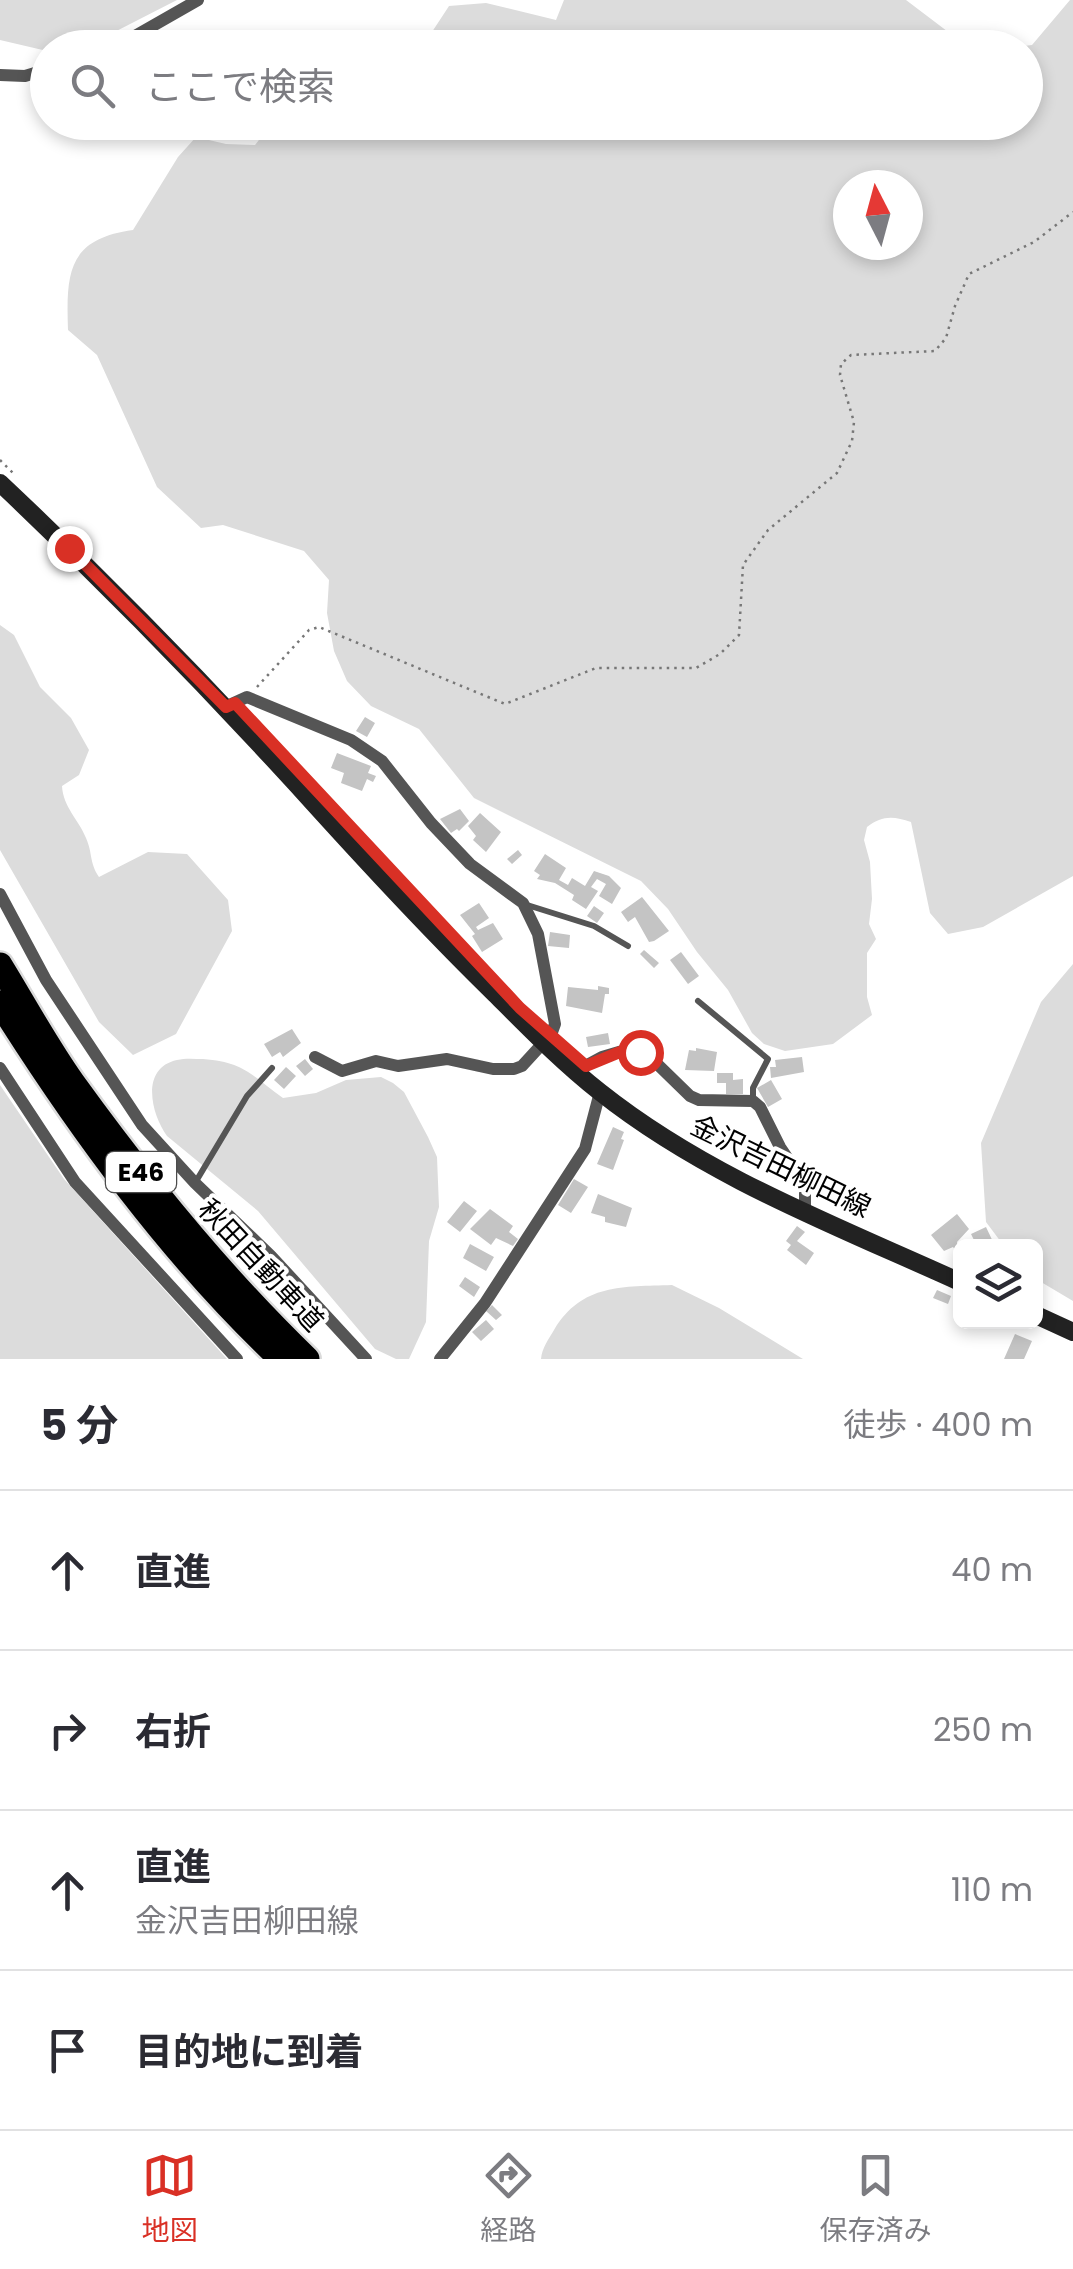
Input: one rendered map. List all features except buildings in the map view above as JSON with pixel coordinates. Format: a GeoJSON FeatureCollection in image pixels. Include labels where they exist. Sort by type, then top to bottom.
{"type":"FeatureCollection","features":[{"type":"Feature","properties":{"kind":"highway","name":"秋田自動車道"},"geometry":{"type":"LineString","coordinates":[[0,965],[72,1081],[169,1208],[272,1326],[307,1359]]}},
{"type":"Feature","properties":{"kind":"highway","name":"秋田自動車道"},"geometry":{"type":"LineString","coordinates":[[0,1002],[55,1090],[154,1221],[280,1359]]}},
{"type":"Feature","properties":{"kind":"main road","name":"金沢吉田柳田線"},"geometry":{"type":"LineString","coordinates":[[6,478],[69,548],[226,707],[440,940],[545,1044],[600,1092],[716,1170],[953,1279]]}},
{"type":"Feature","properties":{"kind":"main road"},"geometry":{"type":"LineString","coordinates":[[1043,1319],[1073,1332]]}},
{"type":"Feature","properties":{"kind":"street"},"geometry":{"type":"LineString","coordinates":[[146,30],[198,0]]}},
{"type":"Feature","properties":{"kind":"street"},"geometry":{"type":"LineString","coordinates":[[0,75],[30,75]]}},
{"type":"Feature","properties":{"kind":"street"},"geometry":{"type":"LineString","coordinates":[[226,707],[248,697],[352,740],[382,761],[431,823],[470,864],[522,903],[538,934],[555,1024],[545,1044],[522,1066],[514,1070],[494,1069],[447,1058],[398,1066],[376,1060],[342,1071],[315,1057]]}},
{"type":"Feature","properties":{"kind":"street"},"geometry":{"type":"LineString","coordinates":[[0,894],[46,980],[142,1125],[366,1359]]}},
{"type":"Feature","properties":{"kind":"street"},"geometry":{"type":"LineString","coordinates":[[576,1071],[602,1057],[629,1050],[651,1058],[699,1100],[753,1101],[804,1184],[806,1212]]}},
{"type":"Feature","properties":{"kind":"street"},"geometry":{"type":"LineString","coordinates":[[0,1068],[74,1182],[237,1359]]}},
{"type":"Feature","properties":{"kind":"street"},"geometry":{"type":"LineString","coordinates":[[440,1359],[485,1303],[585,1149],[600,1092]]}},
{"type":"Feature","properties":{"kind":"lane"},"geometry":{"type":"LineString","coordinates":[[522,903],[594,926],[628,946]]}},
{"type":"Feature","properties":{"kind":"lane"},"geometry":{"type":"LineString","coordinates":[[698,1001],[768,1059],[753,1088],[753,1101]]}},
{"type":"Feature","properties":{"kind":"lane"},"geometry":{"type":"LineString","coordinates":[[195,1182],[247,1096],[272,1068]]}},
{"type":"Feature","properties":{"kind":"path"},"geometry":{"type":"LineString","coordinates":[[248,697],[310,630],[319,626],[505,704],[596,668],[696,668],[720,654],[739,635],[743,566],[768,530],[837,473],[852,441],[854,422],[840,364],[851,355],[935,351],[946,338],[954,306],[969,274],[1034,242],[1073,212]]}},
{"type":"Feature","properties":{"kind":"path"},"geometry":{"type":"LineString","coordinates":[[0,460],[6,478]]}},
{"type":"Feature","properties":{"kind":"shaded area"},"geometry":{"type":"Polygon","coordinates":[[[0,0],[177,0],[118,30],[30,30],[30,47],[0,40],[0,0]]]}},
{"type":"Feature","properties":{"kind":"shaded area"},"geometry":{"type":"Polygon","coordinates":[[[564,0],[906,0],[946,30],[433,30],[449,6],[486,3],[556,20],[564,0]]]}},
{"type":"Feature","properties":{"kind":"shaded area"},"geometry":{"type":"Polygon","coordinates":[[[1073,0],[1073,876],[983,927],[948,934],[930,913],[911,822],[888,818],[872,823],[864,840],[870,862],[869,924],[876,939],[867,953],[867,997],[872,1015],[833,1044],[785,1051],[764,1044],[752,1033],[728,990],[668,909],[641,881],[474,798],[419,729],[371,706],[347,681],[334,651],[327,613],[329,580],[304,551],[223,525],[201,528],[157,487],[97,355],[68,330],[71,275],[83,250],[95,241],[133,230],[178,157],[193,140],[255,145],[259,140],[1043,140],[1043,32],[1073,0]]]}},
{"type":"Feature","properties":{"kind":"shaded area"},"geometry":{"type":"Polygon","coordinates":[[[0,625],[14,635],[40,687],[71,718],[89,750],[79,775],[62,786],[99,877],[148,852],[187,854],[228,900],[232,931],[176,1034],[133,1055],[99,1022],[0,850],[0,625]]]}},
{"type":"Feature","properties":{"kind":"shaded area"},"geometry":{"type":"Polygon","coordinates":[[[1073,964],[1073,1301],[1043,1283],[1043,1239],[999,1239],[986,1222],[981,1143],[1041,1002],[1073,964]]]}},
{"type":"Feature","properties":{"kind":"shaded area"},"geometry":{"type":"Polygon","coordinates":[[[203,1059],[238,1067],[283,1098],[316,1093],[346,1080],[381,1077],[404,1092],[437,1157],[439,1207],[429,1241],[426,1322],[409,1359],[396,1359],[375,1349],[258,1211],[167,1136],[153,1104],[153,1082],[165,1065],[177,1060],[203,1059]]]}},
{"type":"Feature","properties":{"kind":"shaded area"},"geometry":{"type":"Polygon","coordinates":[[[0,1085],[64,1179],[227,1359],[0,1359],[0,1085]]]}},
{"type":"Feature","properties":{"kind":"shaded area"},"geometry":{"type":"Polygon","coordinates":[[[672,1285],[719,1308],[803,1359],[541,1359],[554,1330],[577,1303],[605,1291],[672,1285]]]}},
{"type":"Feature","properties":{"kind":"route"},"geometry":{"type":"LineString","coordinates":[[69,548],[226,707],[235,703],[520,1008],[574,1057],[586,1066],[620,1052],[640,1052]]}}]}
